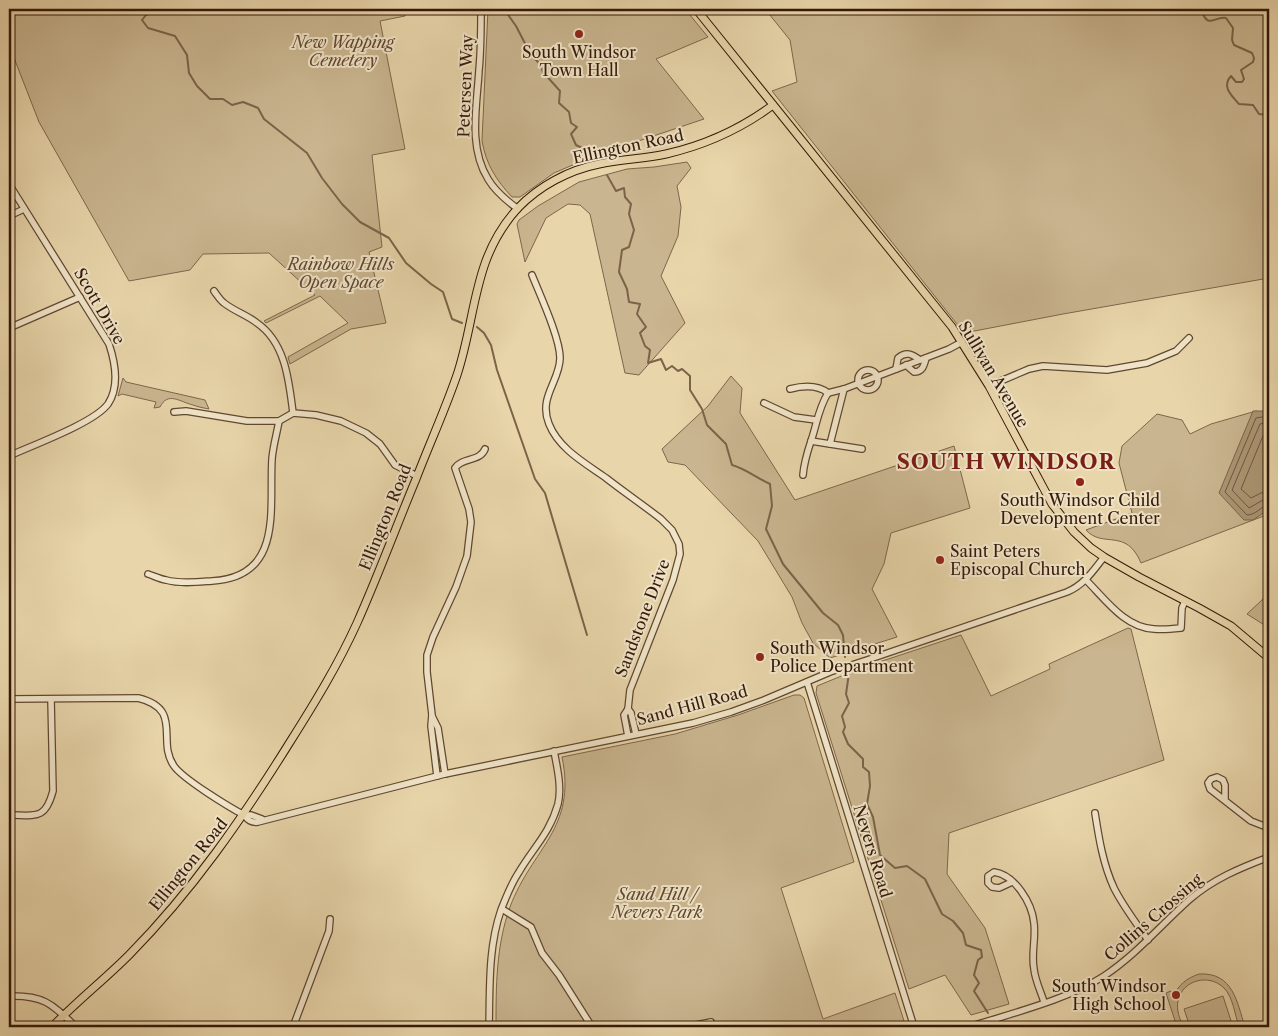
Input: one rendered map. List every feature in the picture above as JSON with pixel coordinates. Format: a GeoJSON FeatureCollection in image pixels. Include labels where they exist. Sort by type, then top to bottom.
{"type":"FeatureCollection","features":[{"type":"Feature","properties":{"kind":"main road","name":"Sullivan Avenue"},"geometry":{"type":"LineString","coordinates":[[696,9],[928,296],[962,342],[989,386],[1052,504],[1074,532],[1104,557],[1230,626],[1269,658]]}},
{"type":"Feature","properties":{"kind":"main road","name":"Ellington Road"},"geometry":{"type":"LineString","coordinates":[[52,1027],[149,934],[201,873],[244,815],[340,660],[359,620],[458,372],[477,285],[496,237],[518,209],[537,192],[564,175],[597,164],[662,155],[701,144],[741,125],[773,105]]}},
{"type":"Feature","properties":{"kind":"street","name":"Petersen Way"},"geometry":{"type":"LineString","coordinates":[[481,9],[475,141],[488,180],[507,201],[518,209]]}},
{"type":"Feature","properties":{"kind":"street","name":"Scott Drive"},"geometry":{"type":"LineString","coordinates":[[9,184],[109,344],[115,360],[116,382],[108,403],[91,419],[9,456]]}},
{"type":"Feature","properties":{"kind":"street"},"geometry":{"type":"LineString","coordinates":[[9,216],[24,209]]}},
{"type":"Feature","properties":{"kind":"street","name":"Sandstone Drive"},"geometry":{"type":"LineString","coordinates":[[532,275],[560,347],[561,360],[549,391],[546,408],[548,423],[558,440],[573,454],[661,519],[672,530],[679,544],[679,560],[630,690],[628,709],[624,715],[628,736]]}},
{"type":"Feature","properties":{"kind":"street"},"geometry":{"type":"LineString","coordinates":[[214,291],[224,302],[260,324],[273,339],[283,358],[289,379],[293,413]]}},
{"type":"Feature","properties":{"kind":"street"},"geometry":{"type":"LineString","coordinates":[[9,328],[80,296]]}},
{"type":"Feature","properties":{"kind":"street"},"geometry":{"type":"LineString","coordinates":[[989,386],[1030,369],[1043,366],[1107,370],[1147,363],[1176,351],[1190,338]]}},
{"type":"Feature","properties":{"kind":"street"},"geometry":{"type":"LineString","coordinates":[[828,393],[858,384],[962,342]]}},
{"type":"Feature","properties":{"kind":"street"},"geometry":{"type":"LineString","coordinates":[[896,369],[898,358],[904,354],[911,354],[923,359]]}},
{"type":"Feature","properties":{"kind":"street"},"geometry":{"type":"LineString","coordinates":[[906,365],[914,372],[919,372],[923,369],[923,359]]}},
{"type":"Feature","properties":{"kind":"street"},"geometry":{"type":"LineString","coordinates":[[858,384],[860,375],[864,370],[869,370],[878,376]]}},
{"type":"Feature","properties":{"kind":"street"},"geometry":{"type":"LineString","coordinates":[[858,384],[867,390],[871,390],[875,387],[878,376]]}},
{"type":"Feature","properties":{"kind":"street"},"geometry":{"type":"LineString","coordinates":[[790,389],[812,387],[823,389],[828,393]]}},
{"type":"Feature","properties":{"kind":"street"},"geometry":{"type":"LineString","coordinates":[[830,444],[844,389]]}},
{"type":"Feature","properties":{"kind":"street"},"geometry":{"type":"LineString","coordinates":[[802,475],[816,420],[828,393]]}},
{"type":"Feature","properties":{"kind":"street"},"geometry":{"type":"LineString","coordinates":[[764,403],[794,417],[816,420]]}},
{"type":"Feature","properties":{"kind":"street"},"geometry":{"type":"LineString","coordinates":[[174,412],[186,411],[246,421],[279,421],[293,413],[316,415],[341,421],[366,433],[380,444],[395,465],[417,476]]}},
{"type":"Feature","properties":{"kind":"street"},"geometry":{"type":"LineString","coordinates":[[148,574],[168,581],[218,581],[237,576],[255,564],[266,550],[270,531],[272,456],[279,421]]}},
{"type":"Feature","properties":{"kind":"street"},"geometry":{"type":"LineString","coordinates":[[811,441],[862,449]]}},
{"type":"Feature","properties":{"kind":"street"},"geometry":{"type":"LineString","coordinates":[[437,776],[431,726],[432,715],[427,655],[432,637],[456,587],[464,565],[470,531],[469,509],[455,468],[459,464],[479,456],[486,449]]}},
{"type":"Feature","properties":{"kind":"street","name":"Sand Hill Road"},"geometry":{"type":"LineString","coordinates":[[51,699],[138,698],[151,701],[166,720],[168,754],[176,769],[244,815],[251,815],[262,820],[445,774],[693,723],[731,712],[867,660],[1074,589],[1086,580],[1104,557]]}},
{"type":"Feature","properties":{"kind":"street"},"geometry":{"type":"LineString","coordinates":[[1086,580],[1126,619],[1136,625],[1152,630],[1181,628],[1182,608],[1185,601]]}},
{"type":"Feature","properties":{"kind":"street","name":"Nevers Road"},"geometry":{"type":"LineString","coordinates":[[807,682],[914,1027]]}},
{"type":"Feature","properties":{"kind":"street"},"geometry":{"type":"LineString","coordinates":[[9,699],[51,699],[52,791],[50,803],[41,814],[9,815]]}},
{"type":"Feature","properties":{"kind":"street","name":"Sandstone Drive"},"geometry":{"type":"LineString","coordinates":[[628,709],[631,713],[636,734]]}},
{"type":"Feature","properties":{"kind":"street"},"geometry":{"type":"LineString","coordinates":[[432,715],[438,728],[445,774]]}},
{"type":"Feature","properties":{"kind":"street"},"geometry":{"type":"LineString","coordinates":[[489,1027],[490,964],[494,935],[502,909],[519,872],[545,836],[558,802],[558,771],[554,751]]}},
{"type":"Feature","properties":{"kind":"street"},"geometry":{"type":"LineString","coordinates":[[1225,800],[1251,821],[1269,828]]}},
{"type":"Feature","properties":{"kind":"street"},"geometry":{"type":"LineString","coordinates":[[1095,813],[1102,853],[1114,888],[1148,940]]}},
{"type":"Feature","properties":{"kind":"street","name":"Collins Crossing"},"geometry":{"type":"LineString","coordinates":[[969,1027],[1072,992],[1104,976],[1148,940],[1206,887],[1238,868],[1269,857]]}},
{"type":"Feature","properties":{"kind":"street"},"geometry":{"type":"LineString","coordinates":[[1012,882],[1030,906],[1034,922],[1034,971],[1044,1002]]}},
{"type":"Feature","properties":{"kind":"street"},"geometry":{"type":"LineString","coordinates":[[502,909],[530,928],[542,953],[559,975],[592,1027]]}},
{"type":"Feature","properties":{"kind":"street"},"geometry":{"type":"LineString","coordinates":[[293,1027],[330,931],[330,918]]}},
{"type":"Feature","properties":{"kind":"street"},"geometry":{"type":"LineString","coordinates":[[9,996],[37,997],[52,1004],[76,1027]]}},
{"type":"Feature","properties":{"kind":"street"},"geometry":{"type":"LineString","coordinates":[[686,1027],[711,1022]]}},
{"type":"Feature","properties":{"kind":"green space"},"geometry":{"type":"Polygon","coordinates":[[[9,9],[404,9],[405,16],[380,21],[405,149],[372,155],[382,247],[369,252],[386,323],[351,329],[290,364],[288,357],[348,323],[320,296],[266,323],[264,321],[315,295],[269,253],[203,254],[190,270],[129,281],[39,122],[9,45],[9,9]]]}},
{"type":"Feature","properties":{"kind":"green space"},"geometry":{"type":"Polygon","coordinates":[[[488,9],[685,9],[708,37],[656,59],[704,119],[579,161],[582,161],[554,173],[520,197],[512,197],[492,171],[482,141],[488,9]]]}},
{"type":"Feature","properties":{"kind":"green space"},"geometry":{"type":"Polygon","coordinates":[[[765,9],[1269,9],[1269,278],[964,333],[772,91],[797,82],[790,40],[765,9]]]}},
{"type":"Feature","properties":{"kind":"green space"},"geometry":{"type":"Polygon","coordinates":[[[687,162],[691,168],[677,186],[681,207],[678,236],[661,276],[685,323],[639,375],[625,373],[590,214],[580,205],[568,204],[546,218],[525,262],[517,224],[519,220],[538,206],[579,182],[627,169],[687,162]]]}},
{"type":"Feature","properties":{"kind":"green space"},"geometry":{"type":"Polygon","coordinates":[[[731,376],[742,388],[740,413],[795,500],[954,446],[970,508],[891,533],[884,564],[872,589],[897,637],[830,658],[813,643],[802,623],[792,597],[758,541],[685,465],[668,462],[662,449],[708,406],[731,376]]]}},
{"type":"Feature","properties":{"kind":"green space"},"geometry":{"type":"Polygon","coordinates":[[[123,378],[126,382],[205,400],[209,409],[175,399],[167,400],[160,407],[154,408],[156,402],[122,394],[118,396],[123,378]]]}},
{"type":"Feature","properties":{"kind":"green space"},"geometry":{"type":"Polygon","coordinates":[[[1256,411],[1269,414],[1269,514],[1141,563],[1135,552],[1128,545],[1100,538],[1086,530],[1132,513],[1119,463],[1122,446],[1157,414],[1182,420],[1190,434],[1211,424],[1256,411]]]}},
{"type":"Feature","properties":{"kind":"green space"},"geometry":{"type":"Polygon","coordinates":[[[1269,590],[1269,628],[1247,614],[1262,600],[1269,590]]]}},
{"type":"Feature","properties":{"kind":"green space"},"geometry":{"type":"Polygon","coordinates":[[[1128,628],[1131,629],[1164,760],[949,833],[947,874],[985,928],[1009,1004],[971,1015],[945,975],[909,989],[816,693],[817,686],[861,668],[961,635],[991,696],[1050,669],[1049,664],[1128,628]]]}},
{"type":"Feature","properties":{"kind":"green space","name":"Sand Hill / Nevers Park"},"geometry":{"type":"Polygon","coordinates":[[[794,695],[800,695],[804,698],[854,862],[781,888],[823,1019],[895,993],[906,1027],[496,1027],[499,951],[505,922],[519,887],[558,821],[563,803],[565,782],[562,757],[675,734],[738,715],[794,695]]]}},
{"type":"Feature","properties":{"kind":"green space"},"geometry":{"type":"Polygon","coordinates":[[[1199,974],[1219,978],[1226,983],[1236,999],[1245,1027],[1239,1027],[1232,1001],[1224,988],[1218,983],[1204,980],[1190,984],[1181,994],[1178,1008],[1183,1027],[1177,1027],[1166,993],[1171,991],[1173,997],[1183,982],[1199,974]]]}},
{"type":"Feature","properties":{"kind":"green space"},"geometry":{"type":"Polygon","coordinates":[[[1223,996],[1233,1027],[1190,1027],[1184,1009],[1223,996]]]}},
{"type":"Feature","properties":{"kind":"water"},"geometry":{"type":"Polygon","coordinates":[[[1253,411],[1269,411],[1269,509],[1253,520],[1244,520],[1219,493],[1253,411]]]}},
{"type":"Feature","properties":{"kind":"waterway"},"geometry":{"type":"LineString","coordinates":[[151,9],[152,12],[142,20],[148,28],[175,36],[187,55],[189,73],[197,86],[210,99],[223,99],[232,105],[243,102],[258,108],[264,119],[307,153],[322,178],[342,204],[360,222],[389,238],[406,263],[443,292],[452,319],[462,323]]}},
{"type":"Feature","properties":{"kind":"waterway"},"geometry":{"type":"LineString","coordinates":[[504,9],[516,26],[531,55],[560,91],[559,103],[569,112],[571,123],[577,127],[571,134],[576,145],[584,149],[588,155]]}},
{"type":"Feature","properties":{"kind":"waterway"},"geometry":{"type":"LineString","coordinates":[[1204,9],[1202,12],[1207,20],[1212,21],[1226,18],[1233,28],[1232,40],[1234,45],[1252,53],[1254,58],[1253,62],[1241,70],[1244,79],[1242,82],[1236,82],[1231,76],[1228,80],[1227,88],[1233,98],[1239,104],[1253,105],[1259,114],[1269,115]]}},
{"type":"Feature","properties":{"kind":"waterway"},"geometry":{"type":"LineString","coordinates":[[607,175],[616,191],[624,188],[625,197],[631,204],[629,214],[634,230],[629,247],[622,250],[619,272],[627,289],[629,302],[640,304],[637,314],[646,327],[640,333],[645,346],[650,350],[648,363],[661,359],[666,370],[672,366],[678,371],[682,369],[690,376],[690,390],[702,409],[707,425],[726,444],[732,465],[770,484],[772,506],[766,529],[783,564],[823,613],[838,625],[843,635],[845,657]]}},
{"type":"Feature","properties":{"kind":"waterway"},"geometry":{"type":"LineString","coordinates":[[477,327],[484,333],[491,345],[497,370],[535,479],[545,493],[587,635]]}},
{"type":"Feature","properties":{"kind":"waterway"},"geometry":{"type":"LineString","coordinates":[[849,673],[846,694],[849,703],[842,716],[845,727],[843,732],[848,744],[863,759],[863,767],[869,772],[870,786],[867,804],[873,817],[880,855],[895,868],[907,866],[925,879],[942,914],[953,921],[963,933],[966,945],[981,950],[982,957],[978,960],[974,975],[979,983],[974,991],[988,1013]]}},
{"type":"Feature","properties":{"kind":"place","name":"South Windsor Town Hall"},"geometry":{"type":"Point","coordinates":[579,34]}},
{"type":"Feature","properties":{"kind":"place","name":"South Windsor Child Development Center"},"geometry":{"type":"Point","coordinates":[1080,482]}},
{"type":"Feature","properties":{"kind":"place","name":"Saint Peters Episcopal Church"},"geometry":{"type":"Point","coordinates":[940,560]}},
{"type":"Feature","properties":{"kind":"place","name":"South Windsor Police Department"},"geometry":{"type":"Point","coordinates":[760,657]}},
{"type":"Feature","properties":{"kind":"place","name":"South Windsor High School"},"geometry":{"type":"Point","coordinates":[1176,995]}},
{"type":"Feature","properties":{"kind":"district","name":"SOUTH WINDSOR"},"geometry":{"type":"Point","coordinates":[1006,461]}},
{"type":"Feature","properties":{"kind":"park label","name":"New Wapping Cemetery"},"geometry":{"type":"Point","coordinates":[343,51]}},
{"type":"Feature","properties":{"kind":"park label","name":"Rainbow Hills Open Space"},"geometry":{"type":"Point","coordinates":[341,273]}}]}
